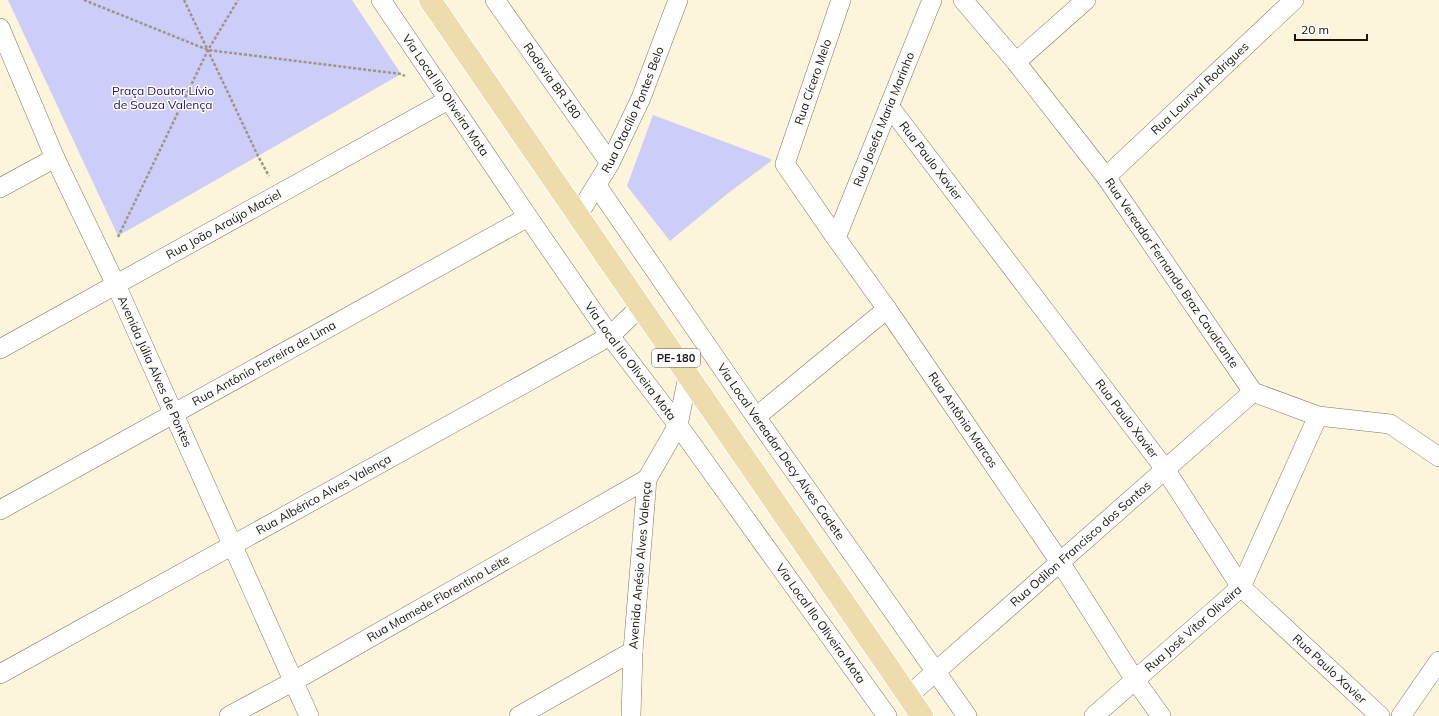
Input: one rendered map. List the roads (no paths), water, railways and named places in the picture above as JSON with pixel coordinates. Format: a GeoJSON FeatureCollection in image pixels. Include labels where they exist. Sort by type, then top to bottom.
{"type":"FeatureCollection","features":[{"type":"Feature","properties":{"kind":"main road","name":"PE-180"},"geometry":{"type":"LineString","coordinates":[[430,0],[922,716]]}},
{"type":"Feature","properties":{"kind":"street","name":"Via Local Ilo Oliveira Mota"},"geometry":{"type":"LineString","coordinates":[[381,0],[610,336],[678,425],[888,716]]}},
{"type":"Feature","properties":{"kind":"street","name":"Rodovia BR 180"},"geometry":{"type":"LineString","coordinates":[[495,0],[610,163]]}},
{"type":"Feature","properties":{"kind":"street","name":"Rua Otacílio Pontes Belo"},"geometry":{"type":"LineString","coordinates":[[578,215],[610,163],[641,98],[678,0]]}},
{"type":"Feature","properties":{"kind":"street","name":"Rua Cícero Melo"},"geometry":{"type":"LineString","coordinates":[[785,164],[841,0]]}},
{"type":"Feature","properties":{"kind":"street","name":"Rua Josefa Maria Marinho"},"geometry":{"type":"LineString","coordinates":[[836,238],[932,0]]}},
{"type":"Feature","properties":{"kind":"street","name":"Rua Vereador Fernando Braz Cavalcante"},"geometry":{"type":"LineString","coordinates":[[964,0],[1016,62],[1106,177],[1253,392]]}},
{"type":"Feature","properties":{"kind":"street"},"geometry":{"type":"LineString","coordinates":[[1016,62],[1086,0]]}},
{"type":"Feature","properties":{"kind":"street","name":"Rua Lourival Rodrigues"},"geometry":{"type":"LineString","coordinates":[[1106,177],[1294,0]]}},
{"type":"Feature","properties":{"kind":"street","name":"Avenida Júlia Alves de Pontes"},"geometry":{"type":"LineString","coordinates":[[0,28],[55,158],[116,285],[309,716]]}},
{"type":"Feature","properties":{"kind":"street","name":"Rua João Araújo Maciel"},"geometry":{"type":"LineString","coordinates":[[0,349],[448,100]]}},
{"type":"Feature","properties":{"kind":"street","name":"Rua Paulo Xavier"},"geometry":{"type":"LineString","coordinates":[[889,106],[1165,469],[1241,587],[1380,716]]}},
{"type":"Feature","properties":{"kind":"street"},"geometry":{"type":"LineString","coordinates":[[0,188],[55,158]]}},
{"type":"Feature","properties":{"kind":"street","name":"Rua Antônio Marcos"},"geometry":{"type":"LineString","coordinates":[[785,164],[887,309],[1060,562],[1135,680],[1161,716]]}},
{"type":"Feature","properties":{"kind":"street","name":"Via Local Vereador Decy Alves Cadete"},"geometry":{"type":"LineString","coordinates":[[596,186],[756,417],[967,716]]}},
{"type":"Feature","properties":{"kind":"street","name":"Rua Antônio Ferreira de Lima"},"geometry":{"type":"LineString","coordinates":[[0,510],[528,217]]}},
{"type":"Feature","properties":{"kind":"street","name":"Rua Albérico Alves Valença"},"geometry":{"type":"LineString","coordinates":[[0,674],[610,336],[640,307]]}},
{"type":"Feature","properties":{"kind":"street"},"geometry":{"type":"LineString","coordinates":[[756,417],[887,309]]}},
{"type":"Feature","properties":{"kind":"street","name":"Avenida Anésio Alves Valença"},"geometry":{"type":"LineString","coordinates":[[631,716],[633,652],[647,479],[678,425],[688,376]]}},
{"type":"Feature","properties":{"kind":"street"},"geometry":{"type":"LineString","coordinates":[[1253,392],[1318,416],[1390,424],[1439,457]]}},
{"type":"Feature","properties":{"kind":"street","name":"Rua Odilon Francisco dos Santos"},"geometry":{"type":"LineString","coordinates":[[908,696],[1253,392]]}},
{"type":"Feature","properties":{"kind":"street","name":"Rua José Vitor Oliveira"},"geometry":{"type":"LineString","coordinates":[[1094,716],[1241,587],[1318,416]]}},
{"type":"Feature","properties":{"kind":"street","name":"Rua Mamede Florentino Leite"},"geometry":{"type":"LineString","coordinates":[[229,716],[294,681],[647,479]]}},
{"type":"Feature","properties":{"kind":"street"},"geometry":{"type":"LineString","coordinates":[[519,716],[633,652]]}},
{"type":"Feature","properties":{"kind":"street"},"geometry":{"type":"LineString","coordinates":[[1401,716],[1439,661]]}},
{"type":"Feature","properties":{"kind":"park label","name":"Praça Doutor Lívio de Souza Valença"},"geometry":{"type":"Point","coordinates":[163,98]}}]}
